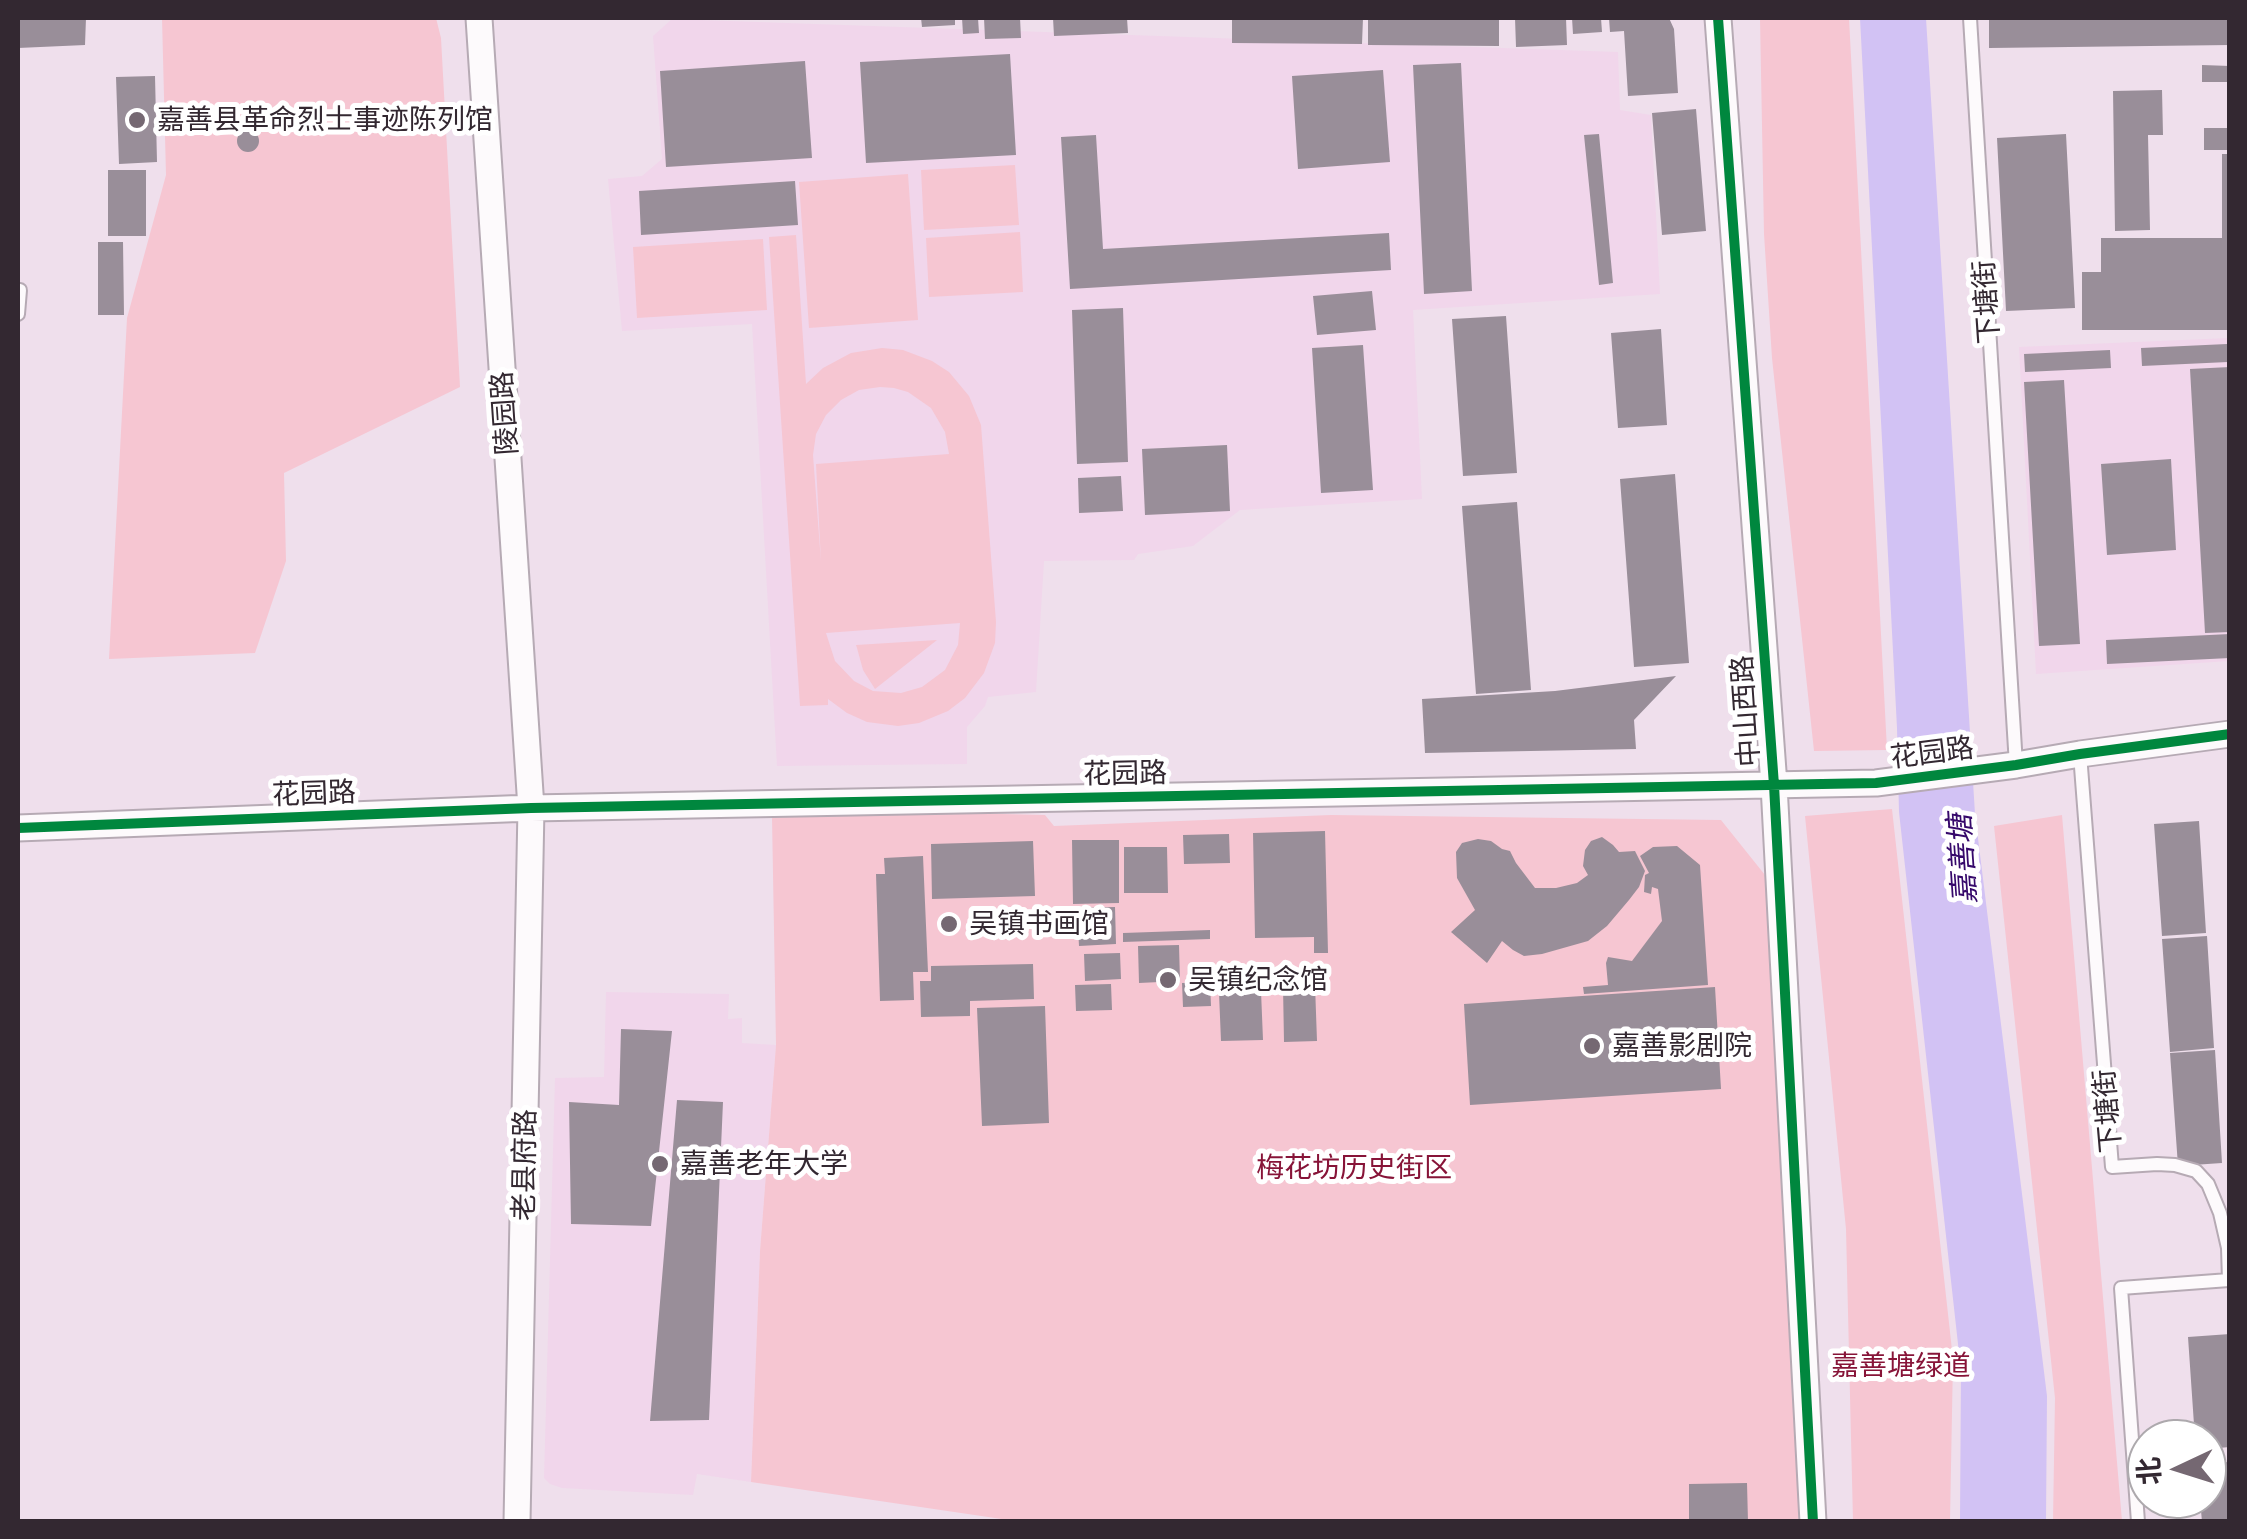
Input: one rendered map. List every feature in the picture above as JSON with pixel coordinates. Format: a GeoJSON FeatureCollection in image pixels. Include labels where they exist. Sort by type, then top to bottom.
{"type":"FeatureCollection","features":[{"type":"Feature","properties":{"kind":"street","name":"陵园路"},"geometry":{"type":"LineString","coordinates":[[479,18],[531,808]]}},
{"type":"Feature","properties":{"kind":"street","name":"中山西路"},"geometry":{"type":"LineString","coordinates":[[1718,18],[1774,785],[1813,1522]]}},
{"type":"Feature","properties":{"kind":"street","name":"花园路"},"geometry":{"type":"LineString","coordinates":[[18,828],[531,808],[1876,782],[2230,734]]}},
{"type":"Feature","properties":{"kind":"street","name":"老县府路"},"geometry":{"type":"LineString","coordinates":[[517,1522],[531,808]]}},
{"type":"Feature","properties":{"kind":"lane","name":"下塘街"},"geometry":{"type":"LineString","coordinates":[[1970,18],[2016,765]]}},
{"type":"Feature","properties":{"kind":"lane"},"geometry":{"type":"LineString","coordinates":[[18,314],[20,290]]}},
{"type":"Feature","properties":{"kind":"lane","name":"下塘街"},"geometry":{"type":"LineString","coordinates":[[2080,754],[2112,1167],[2175,1165],[2196,1172],[2208,1184],[2228,1248],[2229,1280],[2121,1288],[2138,1522]]}},
{"type":"Feature","properties":{"kind":"shaded area"},"geometry":{"type":"Polygon","coordinates":[[[672,19],[1618,52],[1620,110],[1651,115],[1660,294],[1413,310],[1422,499],[1240,510],[1193,546],[1138,554],[1134,560],[1044,561],[1036,692],[988,697],[967,727],[967,764],[777,766],[752,324],[622,331],[608,179],[642,176],[662,159],[653,36],[672,19]]]}},
{"type":"Feature","properties":{"kind":"shaded area"},"geometry":{"type":"Polygon","coordinates":[[[2229,338],[2229,661],[2036,674],[2019,347],[2229,338]]]}},
{"type":"Feature","properties":{"kind":"shaded area","name":"嘉善老年大学"},"geometry":{"type":"Polygon","coordinates":[[[606,992],[729,994],[728,1019],[742,1018],[742,1043],[776,1045],[760,1251],[751,1482],[697,1474],[693,1495],[562,1488],[544,1478],[555,1078],[604,1077],[606,992]]]}},
{"type":"Feature","properties":{"kind":"green space"},"geometry":{"type":"Polygon","coordinates":[[[162,18],[436,18],[441,38],[460,387],[284,473],[286,561],[255,653],[109,659],[127,318],[166,175],[162,18]]]}},
{"type":"Feature","properties":{"kind":"green space"},"geometry":{"type":"Polygon","coordinates":[[[1760,18],[1849,18],[1887,750],[1814,751],[1772,358],[1764,234],[1760,18]]]}},
{"type":"Feature","properties":{"kind":"green space"},"geometry":{"type":"Polygon","coordinates":[[[1015,165],[1019,225],[924,230],[921,170],[1015,165]]]}},
{"type":"Feature","properties":{"kind":"green space"},"geometry":{"type":"Polygon","coordinates":[[[908,174],[918,320],[809,328],[799,182],[908,174]]]}},
{"type":"Feature","properties":{"kind":"green space"},"geometry":{"type":"Polygon","coordinates":[[[1020,232],[1023,292],[929,297],[926,238],[1020,232]]]}},
{"type":"Feature","properties":{"kind":"green space"},"geometry":{"type":"Polygon","coordinates":[[[796,235],[806,384],[823,368],[851,353],[882,348],[903,350],[949,372],[969,396],[981,425],[995,643],[984,673],[965,698],[948,711],[919,723],[898,726],[867,722],[828,699],[828,705],[800,706],[769,237],[796,235]],[[880,387],[859,390],[841,400],[826,415],[816,434],[813,455],[821,562],[816,464],[949,454],[945,432],[931,408],[908,392],[880,387]],[[960,623],[826,633],[835,661],[854,681],[873,691],[901,693],[922,687],[945,670],[958,645],[960,623]]]}},
{"type":"Feature","properties":{"kind":"green space"},"geometry":{"type":"Polygon","coordinates":[[[763,239],[767,310],[637,318],[633,247],[763,239]]]}},
{"type":"Feature","properties":{"kind":"green space"},"geometry":{"type":"Polygon","coordinates":[[[937,640],[875,689],[863,670],[856,645],[937,640]]]}},
{"type":"Feature","properties":{"kind":"green space","name":"嘉善塘绿道"},"geometry":{"type":"Polygon","coordinates":[[[1892,809],[1953,1359],[1950,1521],[1853,1521],[1846,1229],[1805,816],[1892,809]]]}},
{"type":"Feature","properties":{"kind":"green space","name":"梅花坊历史街区"},"geometry":{"type":"Polygon","coordinates":[[[872,811],[1045,815],[1054,826],[1331,815],[1721,820],[1769,880],[1805,1521],[1022,1522],[751,1482],[760,1251],[776,1045],[772,817],[872,811]]]}},
{"type":"Feature","properties":{"kind":"green space","name":"嘉善塘绿道"},"geometry":{"type":"Polygon","coordinates":[[[2062,815],[2122,1521],[2053,1521],[2055,1398],[1994,826],[2062,815]]]}},
{"type":"Feature","properties":{"kind":"water","name":"嘉善塘"},"geometry":{"type":"Polygon","coordinates":[[[1860,18],[1926,18],[1975,814],[2047,1396],[2046,1521],[1960,1521],[1961,1371],[1899,812],[1860,18]]]}},
{"type":"Feature","properties":{"kind":"building"},"geometry":{"type":"Polygon","coordinates":[[[18,18],[86,18],[85,45],[18,48],[18,18]]]}},
{"type":"Feature","properties":{"kind":"building"},"geometry":{"type":"Polygon","coordinates":[[[921,18],[955,18],[955,25],[922,27],[921,18]]]}},
{"type":"Feature","properties":{"kind":"building"},"geometry":{"type":"Polygon","coordinates":[[[962,18],[978,18],[979,33],[963,34],[962,18]]]}},
{"type":"Feature","properties":{"kind":"building"},"geometry":{"type":"Polygon","coordinates":[[[984,18],[1020,18],[1021,38],[985,39],[984,18]]]}},
{"type":"Feature","properties":{"kind":"building"},"geometry":{"type":"Polygon","coordinates":[[[1053,18],[1127,18],[1128,33],[1054,36],[1053,18]]]}},
{"type":"Feature","properties":{"kind":"building"},"geometry":{"type":"Polygon","coordinates":[[[1232,18],[1363,18],[1362,44],[1232,43],[1232,18]]]}},
{"type":"Feature","properties":{"kind":"building"},"geometry":{"type":"Polygon","coordinates":[[[1368,18],[1499,18],[1499,46],[1368,45],[1368,18]]]}},
{"type":"Feature","properties":{"kind":"building"},"geometry":{"type":"Polygon","coordinates":[[[1515,18],[1566,18],[1567,45],[1516,47],[1515,18]]]}},
{"type":"Feature","properties":{"kind":"building"},"geometry":{"type":"Polygon","coordinates":[[[1572,18],[1601,18],[1602,32],[1573,34],[1572,18]]]}},
{"type":"Feature","properties":{"kind":"building"},"geometry":{"type":"Polygon","coordinates":[[[1609,18],[1669,18],[1674,29],[1678,93],[1628,96],[1624,31],[1610,32],[1609,18]]]}},
{"type":"Feature","properties":{"kind":"building"},"geometry":{"type":"Polygon","coordinates":[[[1989,18],[2230,18],[2230,45],[1989,48],[1989,18]]]}},
{"type":"Feature","properties":{"kind":"building"},"geometry":{"type":"Polygon","coordinates":[[[1010,54],[1016,155],[866,163],[860,62],[1010,54]]]}},
{"type":"Feature","properties":{"kind":"building"},"geometry":{"type":"Polygon","coordinates":[[[805,61],[812,158],[666,167],[660,71],[805,61]]]}},
{"type":"Feature","properties":{"kind":"building"},"geometry":{"type":"Polygon","coordinates":[[[1461,63],[1472,291],[1424,294],[1413,65],[1461,63]]]}},
{"type":"Feature","properties":{"kind":"building"},"geometry":{"type":"Polygon","coordinates":[[[2202,65],[2230,66],[2230,82],[2202,82],[2202,65]]]}},
{"type":"Feature","properties":{"kind":"building"},"geometry":{"type":"Polygon","coordinates":[[[1383,70],[1390,162],[1298,169],[1292,76],[1383,70]]]}},
{"type":"Feature","properties":{"kind":"building","name":"嘉善县革命烈士事迹陈列馆"},"geometry":{"type":"Polygon","coordinates":[[[155,76],[157,162],[119,164],[116,77],[155,76]]]}},
{"type":"Feature","properties":{"kind":"building"},"geometry":{"type":"Polygon","coordinates":[[[2162,90],[2163,135],[2148,135],[2150,230],[2115,231],[2113,91],[2162,90]]]}},
{"type":"Feature","properties":{"kind":"building"},"geometry":{"type":"Polygon","coordinates":[[[1696,109],[1706,231],[1662,235],[1652,113],[1696,109]]]}},
{"type":"Feature","properties":{"kind":"building"},"geometry":{"type":"Polygon","coordinates":[[[2204,128],[2230,128],[2230,150],[2204,150],[2204,128]]]}},
{"type":"Feature","properties":{"kind":"building"},"geometry":{"type":"Polygon","coordinates":[[[248,130],[256,133],[256,149],[248,152],[240,149],[237,141],[240,133],[248,130]]]}},
{"type":"Feature","properties":{"kind":"building"},"geometry":{"type":"Polygon","coordinates":[[[1599,134],[1613,283],[1599,285],[1584,135],[1599,134]]]}},
{"type":"Feature","properties":{"kind":"building"},"geometry":{"type":"Polygon","coordinates":[[[2066,134],[2075,308],[2006,311],[1997,138],[2066,134]]]}},
{"type":"Feature","properties":{"kind":"building"},"geometry":{"type":"Polygon","coordinates":[[[1096,135],[1103,249],[1389,233],[1391,270],[1070,289],[1061,137],[1096,135]]]}},
{"type":"Feature","properties":{"kind":"building"},"geometry":{"type":"Polygon","coordinates":[[[2222,154],[2230,154],[2230,330],[2082,330],[2082,272],[2101,272],[2101,238],[2222,238],[2222,154]]]}},
{"type":"Feature","properties":{"kind":"building"},"geometry":{"type":"Polygon","coordinates":[[[108,170],[146,170],[146,236],[108,236],[108,170]]]}},
{"type":"Feature","properties":{"kind":"building"},"geometry":{"type":"Polygon","coordinates":[[[795,181],[798,225],[641,235],[639,191],[795,181]]]}},
{"type":"Feature","properties":{"kind":"building"},"geometry":{"type":"Polygon","coordinates":[[[98,242],[123,242],[124,315],[98,315],[98,242]]]}},
{"type":"Feature","properties":{"kind":"building"},"geometry":{"type":"Polygon","coordinates":[[[1372,291],[1376,330],[1317,335],[1313,296],[1372,291]]]}},
{"type":"Feature","properties":{"kind":"building"},"geometry":{"type":"Polygon","coordinates":[[[1123,308],[1128,462],[1077,464],[1072,310],[1123,308]]]}},
{"type":"Feature","properties":{"kind":"building"},"geometry":{"type":"Polygon","coordinates":[[[1506,316],[1517,473],[1463,476],[1452,319],[1506,316]]]}},
{"type":"Feature","properties":{"kind":"building"},"geometry":{"type":"Polygon","coordinates":[[[1661,329],[1667,425],[1618,428],[1611,333],[1661,329]]]}},
{"type":"Feature","properties":{"kind":"building"},"geometry":{"type":"Polygon","coordinates":[[[2227,344],[2228,362],[2142,366],[2141,348],[2227,344]]]}},
{"type":"Feature","properties":{"kind":"building"},"geometry":{"type":"Polygon","coordinates":[[[1363,345],[1373,490],[1321,493],[1312,348],[1363,345]]]}},
{"type":"Feature","properties":{"kind":"building"},"geometry":{"type":"Polygon","coordinates":[[[2110,350],[2111,368],[2025,372],[2024,354],[2110,350]]]}},
{"type":"Feature","properties":{"kind":"building"},"geometry":{"type":"Polygon","coordinates":[[[2230,367],[2230,632],[2205,633],[2190,369],[2230,367]]]}},
{"type":"Feature","properties":{"kind":"building"},"geometry":{"type":"Polygon","coordinates":[[[2064,380],[2080,644],[2039,646],[2024,382],[2064,380]]]}},
{"type":"Feature","properties":{"kind":"building"},"geometry":{"type":"Polygon","coordinates":[[[1227,445],[1230,511],[1145,515],[1142,449],[1227,445]]]}},
{"type":"Feature","properties":{"kind":"building"},"geometry":{"type":"Polygon","coordinates":[[[2171,459],[2176,550],[2107,555],[2101,464],[2171,459]]]}},
{"type":"Feature","properties":{"kind":"building"},"geometry":{"type":"Polygon","coordinates":[[[1675,474],[1689,663],[1634,667],[1620,479],[1675,474]]]}},
{"type":"Feature","properties":{"kind":"building"},"geometry":{"type":"Polygon","coordinates":[[[1121,476],[1123,511],[1079,513],[1078,478],[1121,476]]]}},
{"type":"Feature","properties":{"kind":"building"},"geometry":{"type":"Polygon","coordinates":[[[1517,502],[1531,690],[1476,694],[1462,506],[1517,502]]]}},
{"type":"Feature","properties":{"kind":"building"},"geometry":{"type":"Polygon","coordinates":[[[2230,634],[2230,658],[2107,664],[2106,640],[2230,634]]]}},
{"type":"Feature","properties":{"kind":"building"},"geometry":{"type":"Polygon","coordinates":[[[1676,676],[1634,720],[1636,749],[1425,753],[1422,699],[1555,691],[1676,676]]]}},
{"type":"Feature","properties":{"kind":"building"},"geometry":{"type":"Polygon","coordinates":[[[2199,821],[2206,933],[2162,936],[2154,824],[2199,821]]]}},
{"type":"Feature","properties":{"kind":"building"},"geometry":{"type":"Polygon","coordinates":[[[1325,831],[1328,953],[1314,953],[1314,937],[1255,938],[1253,833],[1325,831]]]}},
{"type":"Feature","properties":{"kind":"building"},"geometry":{"type":"Polygon","coordinates":[[[1229,834],[1230,863],[1184,864],[1183,835],[1229,834]]]}},
{"type":"Feature","properties":{"kind":"building"},"geometry":{"type":"Polygon","coordinates":[[[1602,837],[1619,852],[1635,851],[1645,871],[1629,900],[1588,941],[1524,956],[1502,941],[1487,963],[1451,932],[1475,910],[1457,878],[1456,852],[1462,843],[1491,841],[1510,851],[1535,888],[1556,888],[1577,883],[1588,875],[1583,866],[1585,850],[1591,841],[1602,837]]]}},
{"type":"Feature","properties":{"kind":"building"},"geometry":{"type":"Polygon","coordinates":[[[1072,840],[1119,840],[1119,903],[1073,904],[1072,840]]]}},
{"type":"Feature","properties":{"kind":"building"},"geometry":{"type":"Polygon","coordinates":[[[1033,841],[1035,896],[932,899],[931,844],[1033,841]]]}},
{"type":"Feature","properties":{"kind":"building"},"geometry":{"type":"Polygon","coordinates":[[[1677,846],[1700,865],[1708,985],[1584,994],[1583,987],[1608,985],[1608,957],[1632,961],[1662,921],[1658,889],[1652,887],[1651,894],[1644,892],[1645,875],[1649,873],[1640,856],[1653,847],[1677,846]]]}},
{"type":"Feature","properties":{"kind":"building"},"geometry":{"type":"Polygon","coordinates":[[[1124,847],[1167,847],[1168,893],[1124,893],[1124,847]]]}},
{"type":"Feature","properties":{"kind":"building"},"geometry":{"type":"Polygon","coordinates":[[[923,856],[928,972],[913,972],[914,1000],[880,1001],[876,874],[885,874],[884,858],[923,856]]]}},
{"type":"Feature","properties":{"kind":"building"},"geometry":{"type":"Polygon","coordinates":[[[1115,907],[1116,944],[1079,946],[1077,908],[1115,907]]]}},
{"type":"Feature","properties":{"kind":"building"},"geometry":{"type":"Polygon","coordinates":[[[1210,930],[1210,939],[1123,942],[1123,933],[1210,930]]]}},
{"type":"Feature","properties":{"kind":"building"},"geometry":{"type":"Polygon","coordinates":[[[2207,936],[2214,1048],[2170,1052],[2162,939],[2207,936]]]}},
{"type":"Feature","properties":{"kind":"building"},"geometry":{"type":"Polygon","coordinates":[[[1179,945],[1180,981],[1139,983],[1138,946],[1179,945]]]}},
{"type":"Feature","properties":{"kind":"building"},"geometry":{"type":"Polygon","coordinates":[[[1120,953],[1121,979],[1085,981],[1084,954],[1120,953]]]}},
{"type":"Feature","properties":{"kind":"building"},"geometry":{"type":"Polygon","coordinates":[[[1033,964],[1034,999],[970,1001],[970,1016],[921,1017],[920,981],[931,981],[931,966],[1033,964]]]}},
{"type":"Feature","properties":{"kind":"building"},"geometry":{"type":"Polygon","coordinates":[[[1210,982],[1211,1006],[1183,1007],[1182,983],[1210,982]]]}},
{"type":"Feature","properties":{"kind":"building"},"geometry":{"type":"Polygon","coordinates":[[[1111,984],[1112,1010],[1076,1011],[1075,985],[1111,984]]]}},
{"type":"Feature","properties":{"kind":"building"},"geometry":{"type":"Polygon","coordinates":[[[1315,985],[1317,1041],[1284,1042],[1283,986],[1315,985]]]}},
{"type":"Feature","properties":{"kind":"building","name":"嘉善影剧院"},"geometry":{"type":"Polygon","coordinates":[[[1715,987],[1721,1089],[1470,1105],[1464,1004],[1715,987]]]}},
{"type":"Feature","properties":{"kind":"building"},"geometry":{"type":"Polygon","coordinates":[[[1261,991],[1263,1040],[1221,1041],[1219,993],[1261,991]]]}},
{"type":"Feature","properties":{"kind":"building"},"geometry":{"type":"Polygon","coordinates":[[[1045,1006],[1049,1123],[982,1126],[977,1008],[1045,1006]]]}},
{"type":"Feature","properties":{"kind":"building"},"geometry":{"type":"Polygon","coordinates":[[[621,1029],[672,1031],[651,1226],[571,1224],[569,1102],[619,1105],[621,1029]]]}},
{"type":"Feature","properties":{"kind":"building"},"geometry":{"type":"Polygon","coordinates":[[[2215,1050],[2222,1163],[2178,1166],[2170,1053],[2215,1050]]]}},
{"type":"Feature","properties":{"kind":"building"},"geometry":{"type":"Polygon","coordinates":[[[677,1100],[723,1102],[709,1420],[650,1421],[677,1100]]]}},
{"type":"Feature","properties":{"kind":"building"},"geometry":{"type":"Polygon","coordinates":[[[2230,1334],[2230,1447],[2227,1447],[2227,1419],[2194,1419],[2188,1337],[2230,1334]]]}},
{"type":"Feature","properties":{"kind":"building"},"geometry":{"type":"Polygon","coordinates":[[[2230,1462],[2230,1522],[2202,1522],[2202,1519],[2227,1519],[2230,1462]]]}},
{"type":"Feature","properties":{"kind":"building"},"geometry":{"type":"Polygon","coordinates":[[[1747,1483],[1748,1522],[1689,1522],[1689,1484],[1747,1483]]]}},
{"type":"Feature","properties":{"kind":"cycle path"},"geometry":{"type":"LineString","coordinates":[[1718,18],[1774,785],[1813,1522]]}},
{"type":"Feature","properties":{"kind":"cycle path"},"geometry":{"type":"LineString","coordinates":[[18,828],[531,808],[1876,783],[2230,734]]}},
{"type":"Feature","properties":{"kind":"place","name":"嘉善县革命烈士事迹陈列馆"},"geometry":{"type":"Point","coordinates":[137,120]}},
{"type":"Feature","properties":{"kind":"place","name":"吴镇书画馆"},"geometry":{"type":"Point","coordinates":[949,924]}},
{"type":"Feature","properties":{"kind":"place","name":"吴镇纪念馆"},"geometry":{"type":"Point","coordinates":[1168,980]}},
{"type":"Feature","properties":{"kind":"place","name":"嘉善影剧院"},"geometry":{"type":"Point","coordinates":[1592,1046]}},
{"type":"Feature","properties":{"kind":"place","name":"嘉善老年大学"},"geometry":{"type":"Point","coordinates":[660,1164]}}]}
